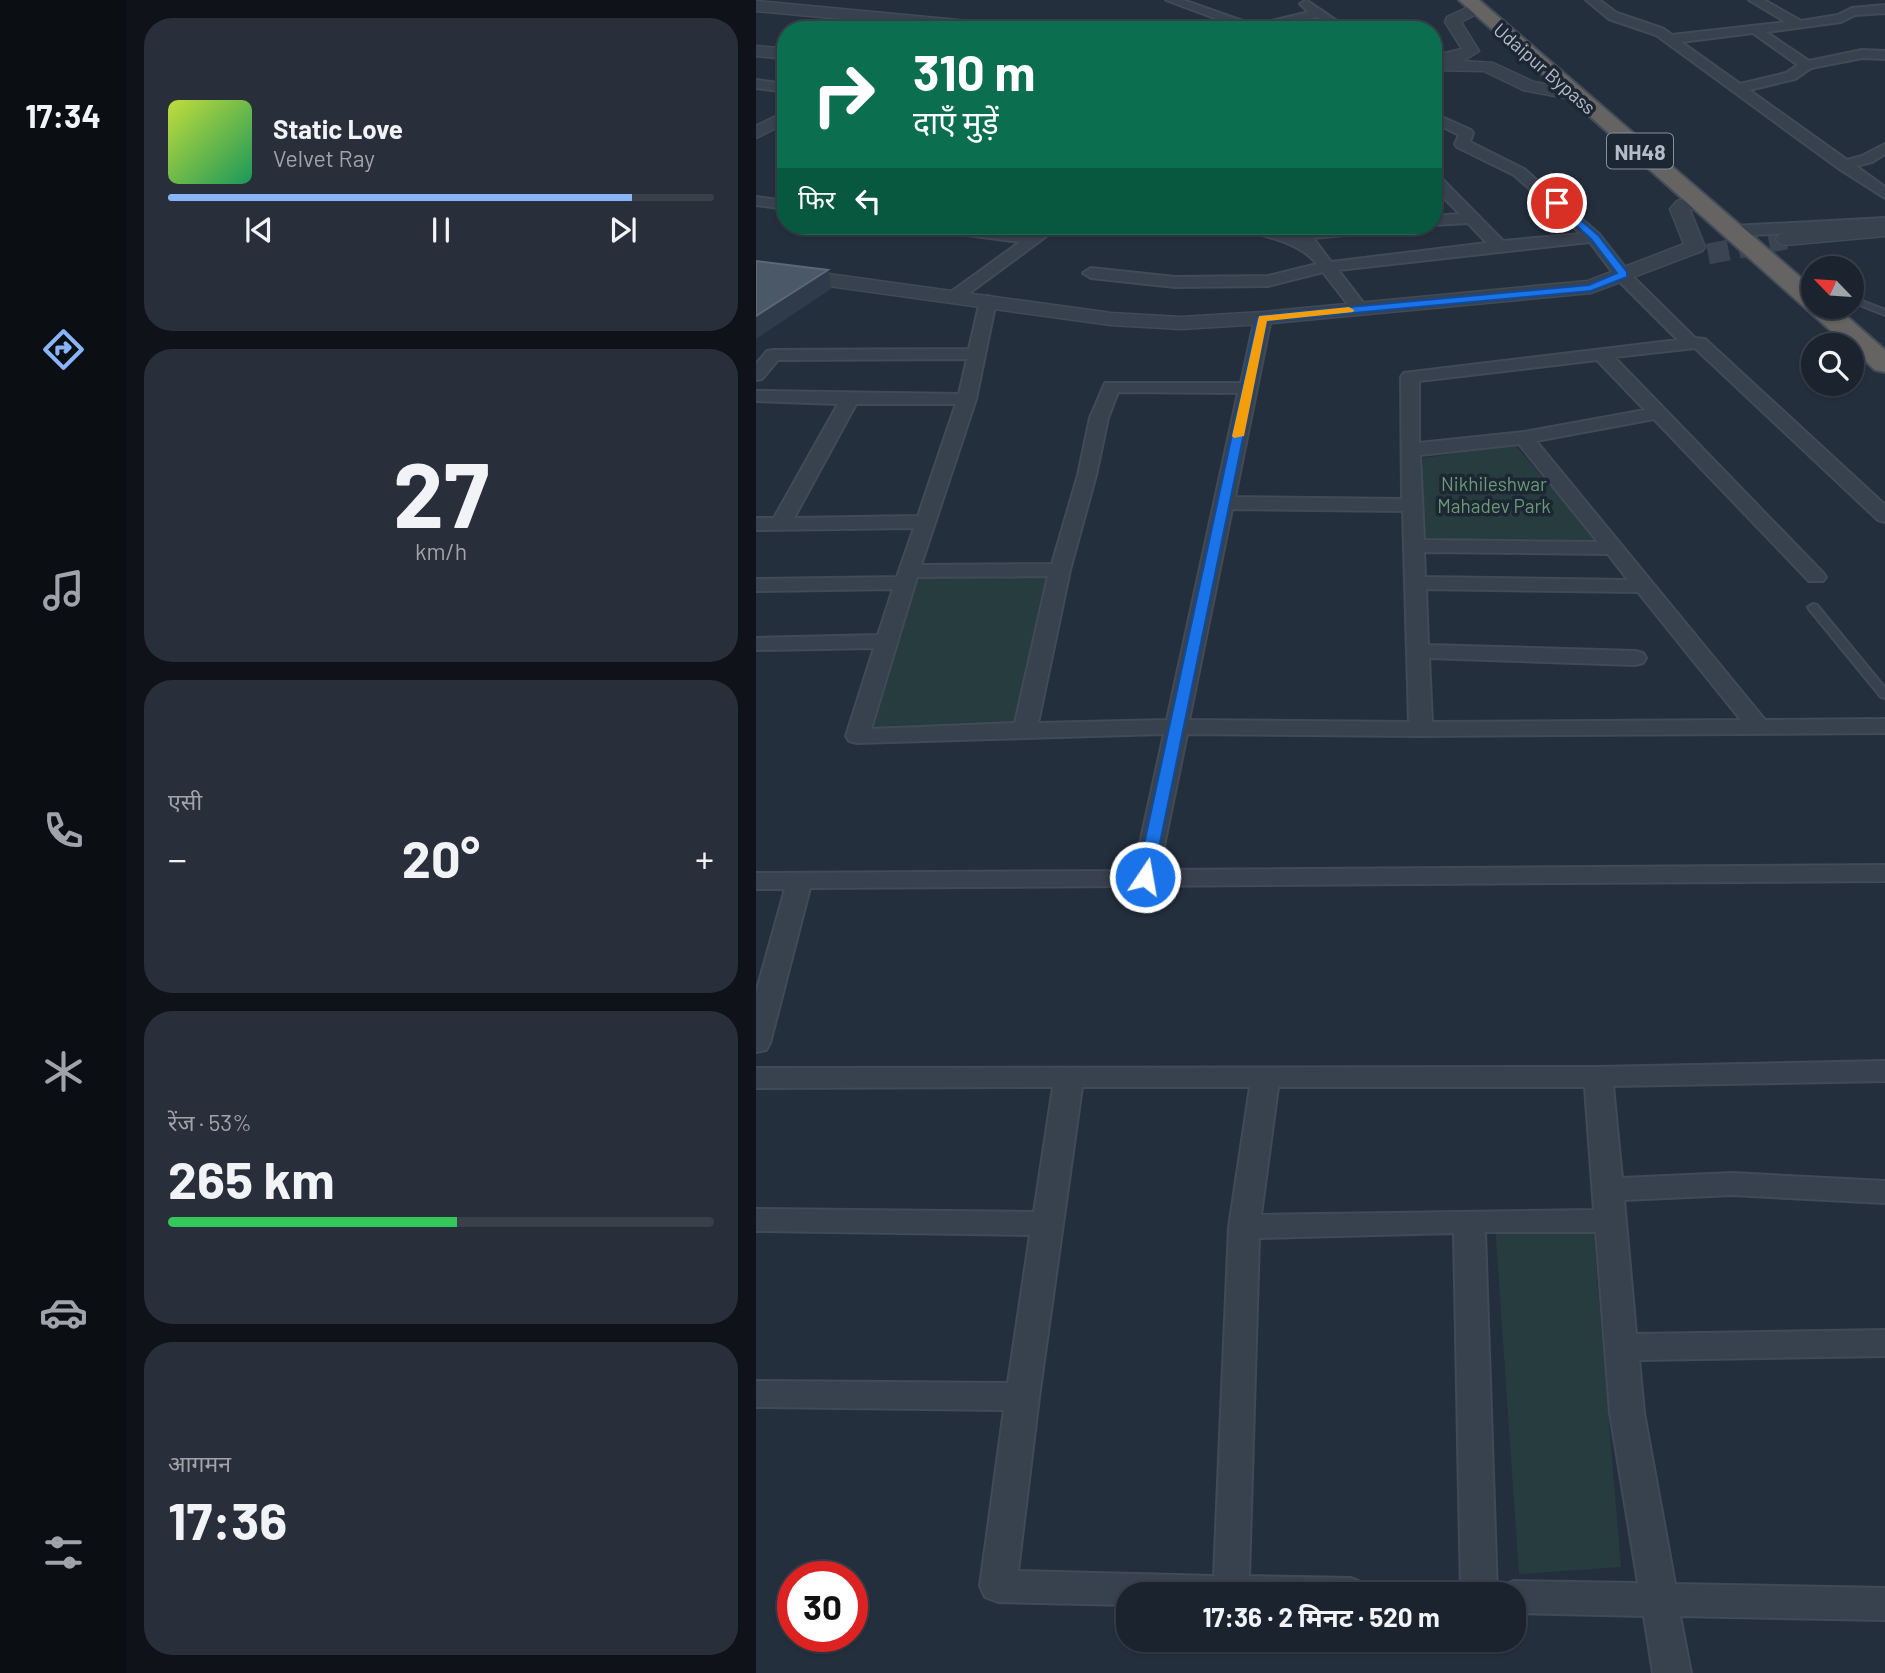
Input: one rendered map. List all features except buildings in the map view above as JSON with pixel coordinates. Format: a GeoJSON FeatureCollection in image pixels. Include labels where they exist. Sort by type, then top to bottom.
{"type":"FeatureCollection","features":[{"type":"Feature","properties":{"kind":"highway","name":"Udaipur Bypass"},"geometry":{"type":"LineString","coordinates":[[1472,4],[1801,290]]}},
{"type":"Feature","properties":{"kind":"highway","name":"Udaipur Bypass"},"geometry":{"type":"LineString","coordinates":[[1834,319],[1885,364]]}},
{"type":"Feature","properties":{"kind":"street"},"geometry":{"type":"LineString","coordinates":[[1172,0],[1233,21]]}},
{"type":"Feature","properties":{"kind":"street"},"geometry":{"type":"LineString","coordinates":[[1299,0],[1331,21]]}},
{"type":"Feature","properties":{"kind":"street"},"geometry":{"type":"LineString","coordinates":[[1592,0],[1613,16],[1660,32],[1671,39],[1885,194]]}},
{"type":"Feature","properties":{"kind":"street"},"geometry":{"type":"LineString","coordinates":[[1755,0],[1798,24]]}},
{"type":"Feature","properties":{"kind":"street"},"geometry":{"type":"LineString","coordinates":[[1841,1],[1852,12]]}},
{"type":"Feature","properties":{"kind":"street"},"geometry":{"type":"LineString","coordinates":[[1442,58],[1458,57],[1471,51],[1453,22],[1455,17],[1472,4]]}},
{"type":"Feature","properties":{"kind":"street"},"geometry":{"type":"LineString","coordinates":[[756,6],[889,21]]}},
{"type":"Feature","properties":{"kind":"street"},"geometry":{"type":"LineString","coordinates":[[1671,39],[1757,31],[1841,18],[1852,12],[1885,9]]}},
{"type":"Feature","properties":{"kind":"street"},"geometry":{"type":"LineString","coordinates":[[756,12],[868,21]]}},
{"type":"Feature","properties":{"kind":"street"},"geometry":{"type":"LineString","coordinates":[[1288,21],[1319,13]]}},
{"type":"Feature","properties":{"kind":"street"},"geometry":{"type":"LineString","coordinates":[[1757,31],[1807,65]]}},
{"type":"Feature","properties":{"kind":"street"},"geometry":{"type":"LineString","coordinates":[[1739,88],[1790,76],[1807,65],[1862,54],[1885,44]]}},
{"type":"Feature","properties":{"kind":"street"},"geometry":{"type":"LineString","coordinates":[[756,51],[777,53]]}},
{"type":"Feature","properties":{"kind":"street"},"geometry":{"type":"LineString","coordinates":[[1862,54],[1885,55]]}},
{"type":"Feature","properties":{"kind":"street"},"geometry":{"type":"LineString","coordinates":[[1442,65],[1487,66],[1530,86],[1576,95]]}},
{"type":"Feature","properties":{"kind":"street"},"geometry":{"type":"LineString","coordinates":[[756,84],[777,87]]}},
{"type":"Feature","properties":{"kind":"street"},"geometry":{"type":"LineString","coordinates":[[756,125],[777,114]]}},
{"type":"Feature","properties":{"kind":"street"},"geometry":{"type":"LineString","coordinates":[[756,133],[777,121]]}},
{"type":"Feature","properties":{"kind":"street"},"geometry":{"type":"LineString","coordinates":[[1442,121],[1466,133],[1462,145],[1519,172],[1539,187],[1594,237],[1623,274],[1691,343]]}},
{"type":"Feature","properties":{"kind":"street"},"geometry":{"type":"LineString","coordinates":[[1843,165],[1867,159],[1885,148]]}},
{"type":"Feature","properties":{"kind":"street"},"geometry":{"type":"LineString","coordinates":[[1442,187],[1499,246]]}},
{"type":"Feature","properties":{"kind":"street"},"geometry":{"type":"LineString","coordinates":[[756,201],[777,204]]}},
{"type":"Feature","properties":{"kind":"street"},"geometry":{"type":"LineString","coordinates":[[756,270],[1111,319],[1181,323],[1263,318],[1591,288],[1695,247],[1681,209],[1684,205],[1698,202]]}},
{"type":"Feature","properties":{"kind":"street"},"geometry":{"type":"LineString","coordinates":[[1442,220],[1472,218]]}},
{"type":"Feature","properties":{"kind":"street"},"geometry":{"type":"LineString","coordinates":[[1732,231],[1885,223]]}},
{"type":"Feature","properties":{"kind":"street"},"geometry":{"type":"LineString","coordinates":[[1786,239],[1885,230]]}},
{"type":"Feature","properties":{"kind":"street"},"geometry":{"type":"LineString","coordinates":[[1003,235],[1033,239]]}},
{"type":"Feature","properties":{"kind":"street"},"geometry":{"type":"LineString","coordinates":[[954,297],[1039,235]]}},
{"type":"Feature","properties":{"kind":"street"},"geometry":{"type":"LineString","coordinates":[[1278,235],[1304,246],[1326,267]]}},
{"type":"Feature","properties":{"kind":"street"},"geometry":{"type":"LineString","coordinates":[[1302,235],[1360,309]]}},
{"type":"Feature","properties":{"kind":"street"},"geometry":{"type":"LineString","coordinates":[[1091,273],[1175,282],[1268,281],[1326,267],[1594,237]]}},
{"type":"Feature","properties":{"kind":"street"},"geometry":{"type":"LineString","coordinates":[[1664,261],[1708,254]]}},
{"type":"Feature","properties":{"kind":"street"},"geometry":{"type":"LineString","coordinates":[[988,301],[967,399],[857,736],[1176,727],[1421,729],[1885,726]]}},
{"type":"Feature","properties":{"kind":"street"},"geometry":{"type":"LineString","coordinates":[[1145,877],[1263,318]]}},
{"type":"Feature","properties":{"kind":"street"},"geometry":{"type":"LineString","coordinates":[[1421,729],[1410,450],[1410,377],[1699,343],[1885,516]]}},
{"type":"Feature","properties":{"kind":"street"},"geometry":{"type":"LineString","coordinates":[[756,375],[773,355],[975,354]]}},
{"type":"Feature","properties":{"kind":"street"},"geometry":{"type":"LineString","coordinates":[[1601,354],[1816,577]]}},
{"type":"Feature","properties":{"kind":"street"},"geometry":{"type":"LineString","coordinates":[[1025,730],[1060,570],[1087,475],[1099,418],[1111,387],[1248,388]]}},
{"type":"Feature","properties":{"kind":"street"},"geometry":{"type":"LineString","coordinates":[[756,396],[967,399]]}},
{"type":"Feature","properties":{"kind":"street"},"geometry":{"type":"LineString","coordinates":[[780,525],[850,399]]}},
{"type":"Feature","properties":{"kind":"street"},"geometry":{"type":"LineString","coordinates":[[1410,450],[1524,438],[1658,413]]}},
{"type":"Feature","properties":{"kind":"street"},"geometry":{"type":"LineString","coordinates":[[1524,438],[1759,727]]}},
{"type":"Feature","properties":{"kind":"street"},"geometry":{"type":"LineString","coordinates":[[1224,503],[1412,505]]}},
{"type":"Feature","properties":{"kind":"street"},"geometry":{"type":"LineString","coordinates":[[756,524],[926,522]]}},
{"type":"Feature","properties":{"kind":"street"},"geometry":{"type":"LineString","coordinates":[[1414,546],[1614,548]]}},
{"type":"Feature","properties":{"kind":"street"},"geometry":{"type":"LineString","coordinates":[[756,585],[1060,570]]}},
{"type":"Feature","properties":{"kind":"street"},"geometry":{"type":"LineString","coordinates":[[1415,583],[1646,586]]}},
{"type":"Feature","properties":{"kind":"street"},"geometry":{"type":"LineString","coordinates":[[756,644],[887,641]]}},
{"type":"Feature","properties":{"kind":"street"},"geometry":{"type":"LineString","coordinates":[[1419,651],[1635,658]]}},
{"type":"Feature","properties":{"kind":"street"},"geometry":{"type":"LineString","coordinates":[[756,881],[1885,873]]}},
{"type":"Feature","properties":{"kind":"street"},"geometry":{"type":"LineString","coordinates":[[756,1043],[800,880]]}},
{"type":"Feature","properties":{"kind":"street"},"geometry":{"type":"LineString","coordinates":[[756,1078],[1598,1077],[1885,1071]]}},
{"type":"Feature","properties":{"kind":"street"},"geometry":{"type":"LineString","coordinates":[[1069,1077],[1022,1397],[998,1586],[1116,1589]]}},
{"type":"Feature","properties":{"kind":"street"},"geometry":{"type":"LineString","coordinates":[[1598,1077],[1627,1413],[1672,1673]]}},
{"type":"Feature","properties":{"kind":"street"},"geometry":{"type":"LineString","coordinates":[[1231,1582],[1244,1227],[1265,1078]]}},
{"type":"Feature","properties":{"kind":"street"},"geometry":{"type":"LineString","coordinates":[[1244,1227],[1469,1221],[1609,1205],[1732,1184],[1885,1192]]}},
{"type":"Feature","properties":{"kind":"street"},"geometry":{"type":"LineString","coordinates":[[756,1220],[1047,1224]]}},
{"type":"Feature","properties":{"kind":"street"},"geometry":{"type":"LineString","coordinates":[[1469,1221],[1479,1582]]}},
{"type":"Feature","properties":{"kind":"street"},"geometry":{"type":"LineString","coordinates":[[1622,1347],[1885,1343]]}},
{"type":"Feature","properties":{"kind":"street"},"geometry":{"type":"LineString","coordinates":[[756,1394],[1022,1397]]}},
{"type":"Feature","properties":{"kind":"street"},"geometry":{"type":"LineString","coordinates":[[1526,1597],[1885,1604]]}},
{"type":"Feature","properties":{"kind":"lane"},"geometry":{"type":"LineString","coordinates":[[1864,304],[1885,313]]}},
{"type":"Feature","properties":{"kind":"lane"},"geometry":{"type":"LineString","coordinates":[[1813,607],[1885,695]]}},
{"type":"Feature","properties":{"kind":"green space","name":"Nikhileshwar Mahadev Park"},"geometry":{"type":"Polygon","coordinates":[[[1515,445],[1597,540],[1417,541],[1423,458],[1515,445]]]}},
{"type":"Feature","properties":{"kind":"green space"},"geometry":{"type":"Polygon","coordinates":[[[917,571],[1051,575],[1018,724],[860,728],[917,571]]]}},
{"type":"Feature","properties":{"kind":"green space"},"geometry":{"type":"Polygon","coordinates":[[[1495,1225],[1593,1227],[1621,1567],[1519,1574],[1495,1225]]]}},
{"type":"Feature","properties":{"kind":"tunnel"},"geometry":{"type":"LineString","coordinates":[[1708,254],[1786,239]]}},
{"type":"Feature","properties":{"kind":"slow traffic"},"geometry":{"type":"LineString","coordinates":[[1238,436],[1263,318],[1349,310]]}},
{"type":"Feature","properties":{"kind":"route"},"geometry":{"type":"LineString","coordinates":[[1145,877],[1263,318],[1591,288],[1623,274],[1594,237],[1557,203]]}}]}
